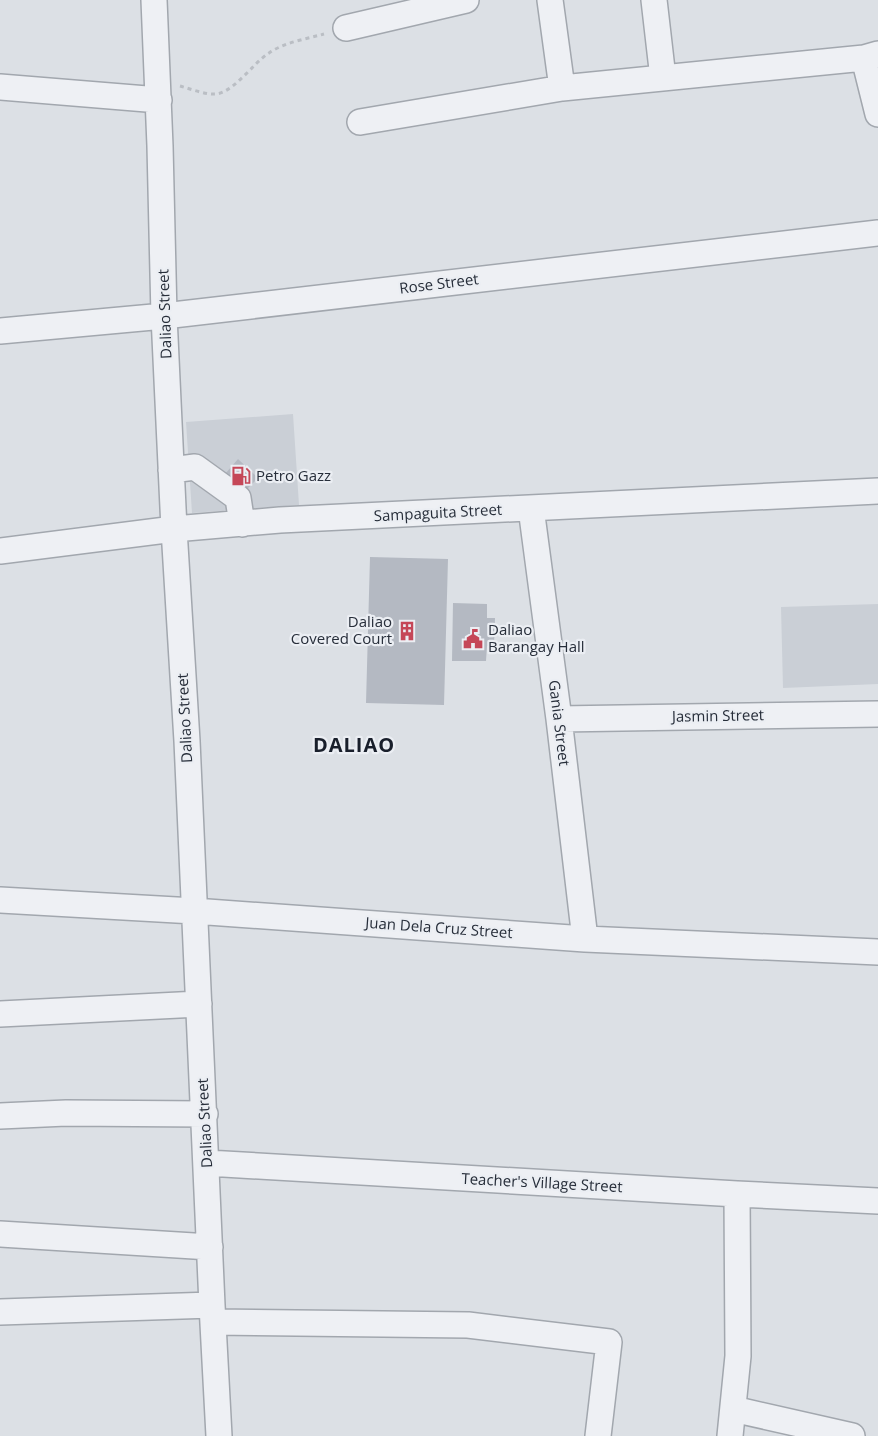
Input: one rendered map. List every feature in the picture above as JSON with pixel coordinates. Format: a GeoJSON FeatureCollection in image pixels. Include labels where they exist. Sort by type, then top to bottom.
{"type":"FeatureCollection","features":[{"type":"Feature","properties":{"kind":"street","name":"Daliao Street"},"geometry":{"type":"LineString","coordinates":[[154,0],[171,470],[187,741],[205,1114],[212,1313],[220,1436]]}},
{"type":"Feature","properties":{"kind":"street"},"geometry":{"type":"LineString","coordinates":[[346,28],[466,0]]}},
{"type":"Feature","properties":{"kind":"street"},"geometry":{"type":"LineString","coordinates":[[550,0],[562,88]]}},
{"type":"Feature","properties":{"kind":"street"},"geometry":{"type":"LineString","coordinates":[[654,0],[663,78]]}},
{"type":"Feature","properties":{"kind":"street"},"geometry":{"type":"LineString","coordinates":[[360,122],[562,88],[871,56],[878,114]]}},
{"type":"Feature","properties":{"kind":"street"},"geometry":{"type":"LineString","coordinates":[[0,87],[158,90]]}},
{"type":"Feature","properties":{"kind":"street","name":"Rose Street"},"geometry":{"type":"LineString","coordinates":[[0,331],[164,316],[878,233]]}},
{"type":"Feature","properties":{"kind":"street"},"geometry":{"type":"LineString","coordinates":[[171,470],[195,467],[238,498],[242,524]]}},
{"type":"Feature","properties":{"kind":"street","name":"Sampaguita Street"},"geometry":{"type":"LineString","coordinates":[[0,551],[174,528],[280,520],[878,491]]}},
{"type":"Feature","properties":{"kind":"street","name":"Gania Street"},"geometry":{"type":"LineString","coordinates":[[531,508],[559,719],[585,939]]}},
{"type":"Feature","properties":{"kind":"street","name":"Jasmin Street"},"geometry":{"type":"LineString","coordinates":[[559,719],[878,714]]}},
{"type":"Feature","properties":{"kind":"street","name":"Juan Dela Cruz Street"},"geometry":{"type":"LineString","coordinates":[[0,900],[194,911],[585,939],[878,952]]}},
{"type":"Feature","properties":{"kind":"street"},"geometry":{"type":"LineString","coordinates":[[0,1014],[199,1004]]}},
{"type":"Feature","properties":{"kind":"street"},"geometry":{"type":"LineString","coordinates":[[0,1116],[66,1112],[205,1114]]}},
{"type":"Feature","properties":{"kind":"street","name":"Teacher's Village Street"},"geometry":{"type":"LineString","coordinates":[[206,1163],[878,1201]]}},
{"type":"Feature","properties":{"kind":"street"},"geometry":{"type":"LineString","coordinates":[[730,1436],[738,1356],[738,1194]]}},
{"type":"Feature","properties":{"kind":"street"},"geometry":{"type":"LineString","coordinates":[[0,1234],[210,1247]]}},
{"type":"Feature","properties":{"kind":"street"},"geometry":{"type":"LineString","coordinates":[[0,1312],[212,1313],[468,1325],[609,1342],[598,1436]]}},
{"type":"Feature","properties":{"kind":"street"},"geometry":{"type":"LineString","coordinates":[[733,1409],[852,1436]]}},
{"type":"Feature","properties":{"kind":"path"},"geometry":{"type":"LineString","coordinates":[[158,90],[221,94],[272,51],[284,45],[346,28]]}},
{"type":"Feature","properties":{"kind":"shaded area"},"geometry":{"type":"Polygon","coordinates":[[[293,414],[299,505],[192,513],[186,422],[293,414]]]}},
{"type":"Feature","properties":{"kind":"shaded area"},"geometry":{"type":"Polygon","coordinates":[[[878,604],[878,684],[783,688],[781,607],[878,604]]]}},
{"type":"Feature","properties":{"kind":"building","name":"Petro Gazz"},"geometry":{"type":"Polygon","coordinates":[[[238,459],[258,478],[244,492],[225,474],[238,459]]]}},
{"type":"Feature","properties":{"kind":"building","name":"Daliao Covered Court"},"geometry":{"type":"Polygon","coordinates":[[[370,557],[448,559],[444,705],[366,703],[370,557]]]}},
{"type":"Feature","properties":{"kind":"building","name":"Daliao Barangay Hall"},"geometry":{"type":"Polygon","coordinates":[[[453,603],[487,604],[487,618],[495,618],[494,646],[487,646],[486,661],[452,661],[453,603]]]}},
{"type":"Feature","properties":{"kind":"place","name":"Petro Gazz"},"geometry":{"type":"Point","coordinates":[241,476]}},
{"type":"Feature","properties":{"kind":"place","name":"Daliao Covered Court"},"geometry":{"type":"Point","coordinates":[407,631]}},
{"type":"Feature","properties":{"kind":"place","name":"Daliao Barangay Hall"},"geometry":{"type":"Point","coordinates":[473,639]}},
{"type":"Feature","properties":{"kind":"district","name":"DALIAO"},"geometry":{"type":"Point","coordinates":[354,745]}}]}
